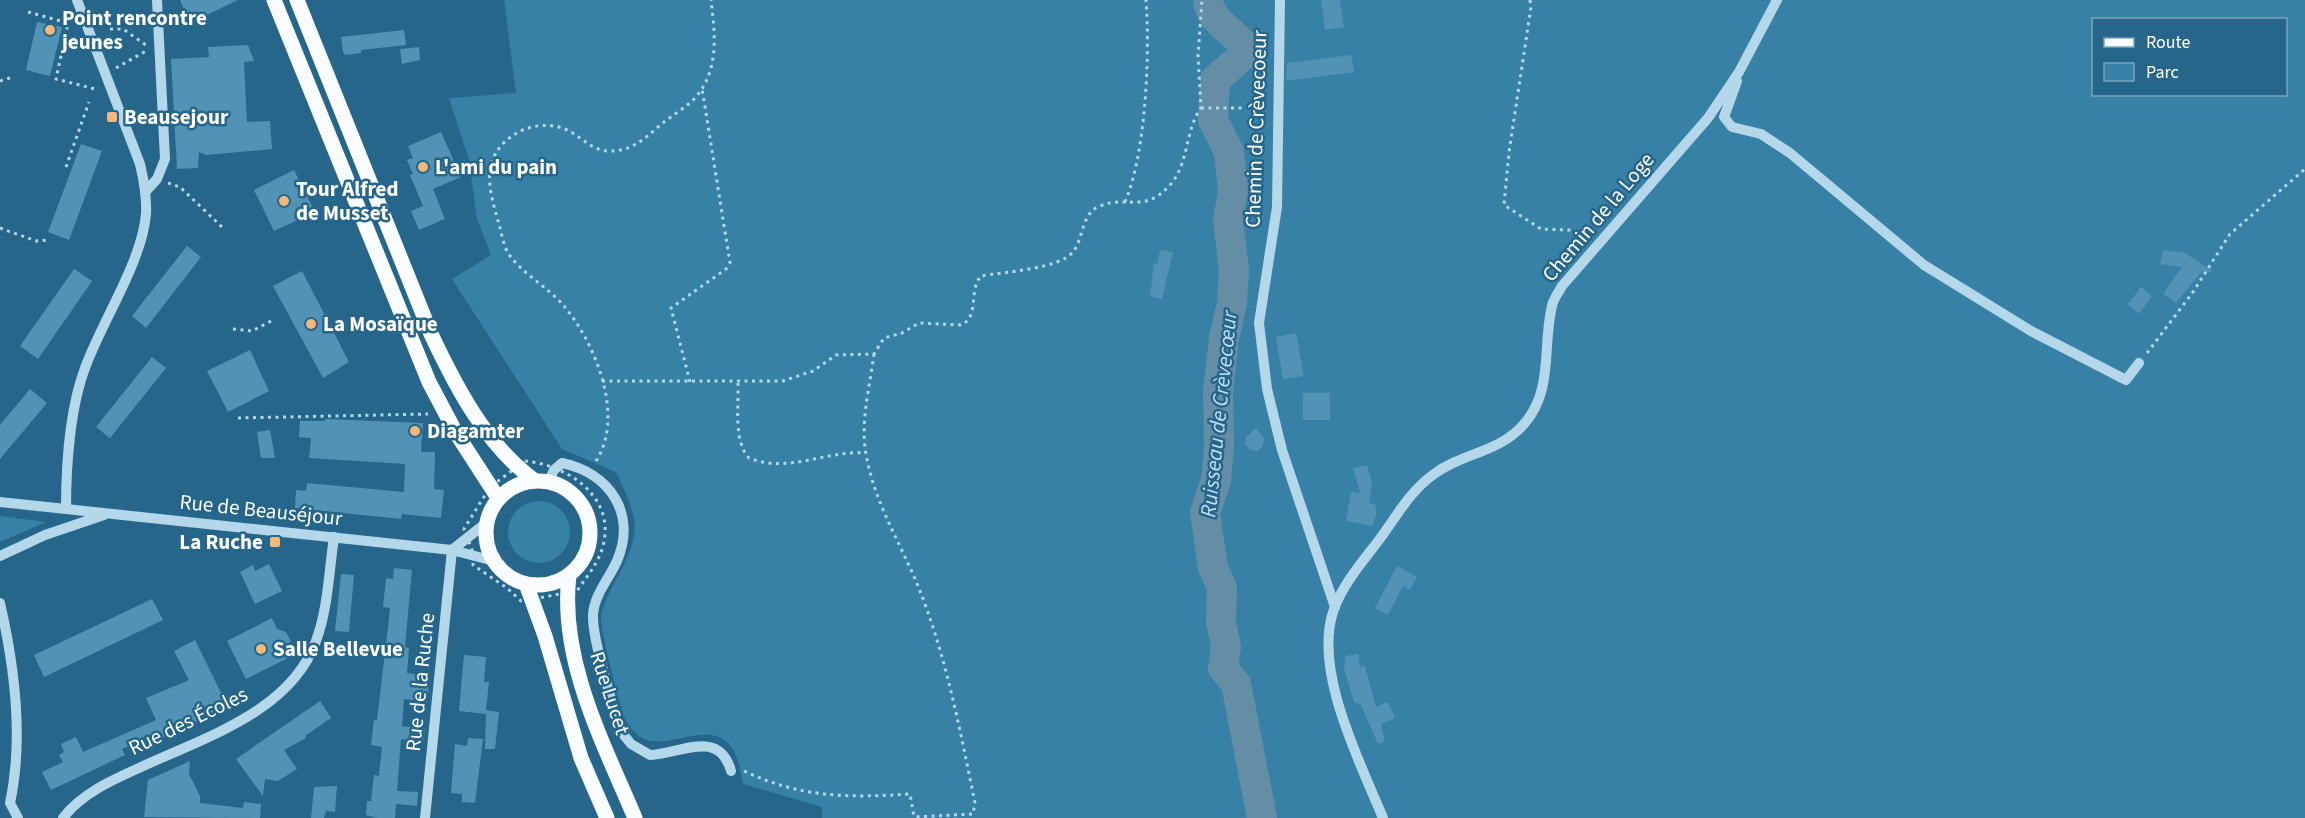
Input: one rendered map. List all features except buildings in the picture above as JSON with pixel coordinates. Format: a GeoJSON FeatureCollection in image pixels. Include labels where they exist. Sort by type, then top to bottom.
{"type":"FeatureCollection","features":[{"type":"Feature","properties":{"kind":"main road"},"geometry":{"type":"LineString","coordinates":[[274,0],[429,382],[494,492],[486,523],[487,543],[494,561],[513,579],[526,584],[541,585],[556,582],[569,575],[581,563],[589,548],[589,522],[578,499],[565,488],[547,476],[517,467],[501,452],[461,391],[431,334],[297,0]]}},
{"type":"Feature","properties":{"kind":"main road"},"geometry":{"type":"LineString","coordinates":[[494,492],[547,476]]}},
{"type":"Feature","properties":{"kind":"main road","name":"Rue Lucet"},"geometry":{"type":"LineString","coordinates":[[569,575],[568,623],[579,674],[590,710],[635,818]]}},
{"type":"Feature","properties":{"kind":"main road"},"geometry":{"type":"LineString","coordinates":[[526,584],[581,758],[607,818]]}},
{"type":"Feature","properties":{"kind":"street"},"geometry":{"type":"LineString","coordinates":[[66,509],[76,401],[84,369],[138,245],[146,216],[146,191],[140,164],[76,0]]}},
{"type":"Feature","properties":{"kind":"street"},"geometry":{"type":"LineString","coordinates":[[146,191],[157,179],[165,159],[157,0]]}},
{"type":"Feature","properties":{"kind":"street","name":"Chemin de Crèvecoeur"},"geometry":{"type":"LineString","coordinates":[[1280,0],[1276,108],[1277,207],[1259,323],[1267,389],[1282,450],[1335,607]]}},
{"type":"Feature","properties":{"kind":"street","name":"Chemin de la Loge"},"geometry":{"type":"LineString","coordinates":[[1383,818],[1342,713],[1329,660],[1330,623],[1335,607],[1355,573],[1414,492],[1433,475],[1453,462],[1500,446],[1524,424],[1536,407],[1546,371],[1552,305],[1562,286],[1708,118],[1739,72],[1777,0]]}},
{"type":"Feature","properties":{"kind":"street"},"geometry":{"type":"LineString","coordinates":[[1739,72],[1724,117],[1726,123],[1732,127],[1761,134],[1790,153],[1924,265],[2031,332],[2126,380],[2139,363]]}},
{"type":"Feature","properties":{"kind":"street"},"geometry":{"type":"LineString","coordinates":[[547,476],[562,464],[589,472],[611,490],[624,518],[621,551],[597,600],[593,624],[623,734],[631,744],[650,755],[708,747],[718,750],[729,766]]}},
{"type":"Feature","properties":{"kind":"street","name":"Rue de Beauséjour"},"geometry":{"type":"LineString","coordinates":[[0,502],[452,550],[494,561]]}},
{"type":"Feature","properties":{"kind":"street"},"geometry":{"type":"LineString","coordinates":[[0,556],[45,536],[108,514]]}},
{"type":"Feature","properties":{"kind":"street"},"geometry":{"type":"LineString","coordinates":[[452,550],[486,523]]}},
{"type":"Feature","properties":{"kind":"street","name":"Rue des Écoles"},"geometry":{"type":"LineString","coordinates":[[63,818],[84,797],[127,773],[254,713],[279,694],[302,668],[316,641],[334,537]]}},
{"type":"Feature","properties":{"kind":"street","name":"Rue de la Ruche"},"geometry":{"type":"LineString","coordinates":[[425,818],[452,550]]}},
{"type":"Feature","properties":{"kind":"street"},"geometry":{"type":"LineString","coordinates":[[0,603],[6,628],[18,729],[17,768],[10,803],[18,818]]}},
{"type":"Feature","properties":{"kind":"path"},"geometry":{"type":"LineString","coordinates":[[589,472],[605,447],[607,410],[602,381],[576,322],[551,292],[507,252],[490,193],[491,164],[499,148],[508,139],[533,126],[551,126],[569,130],[600,150],[632,148],[686,106],[702,88],[712,67],[715,42],[711,0]]}},
{"type":"Feature","properties":{"kind":"path"},"geometry":{"type":"LineString","coordinates":[[1125,202],[1133,183],[1139,155],[1146,0]]}},
{"type":"Feature","properties":{"kind":"path"},"geometry":{"type":"LineString","coordinates":[[729,766],[809,794],[844,796],[910,794],[914,817],[973,814],[975,803],[958,723],[937,642],[918,586],[877,497],[865,453],[864,427],[874,354],[884,338],[902,333],[919,323],[961,325],[967,323],[972,316],[974,283],[981,276],[1057,263],[1072,253],[1087,216],[1098,206],[1125,202],[1145,203],[1168,187],[1181,169],[1195,116],[1202,108],[1197,56],[1202,0]]}},
{"type":"Feature","properties":{"kind":"path"},"geometry":{"type":"LineString","coordinates":[[1530,0],[1532,7],[1509,152],[1504,206],[1541,230],[1569,230],[1604,237]]}},
{"type":"Feature","properties":{"kind":"path"},"geometry":{"type":"LineString","coordinates":[[28,12],[68,23],[56,79],[95,89]]}},
{"type":"Feature","properties":{"kind":"path"},"geometry":{"type":"LineString","coordinates":[[106,72],[135,59],[150,48],[123,29],[110,29]]}},
{"type":"Feature","properties":{"kind":"path"},"geometry":{"type":"LineString","coordinates":[[0,81],[13,77]]}},
{"type":"Feature","properties":{"kind":"path"},"geometry":{"type":"LineString","coordinates":[[690,382],[671,308],[726,269],[730,263],[702,88]]}},
{"type":"Feature","properties":{"kind":"path"},"geometry":{"type":"LineString","coordinates":[[66,167],[89,102]]}},
{"type":"Feature","properties":{"kind":"path"},"geometry":{"type":"LineString","coordinates":[[1202,108],[1276,108]]}},
{"type":"Feature","properties":{"kind":"path"},"geometry":{"type":"LineString","coordinates":[[2139,363],[2193,292],[2230,234],[2305,169]]}},
{"type":"Feature","properties":{"kind":"path"},"geometry":{"type":"LineString","coordinates":[[157,179],[180,187],[222,226]]}},
{"type":"Feature","properties":{"kind":"path"},"geometry":{"type":"LineString","coordinates":[[0,228],[36,241],[48,240]]}},
{"type":"Feature","properties":{"kind":"path"},"geometry":{"type":"LineString","coordinates":[[233,329],[252,330],[275,318]]}},
{"type":"Feature","properties":{"kind":"path"},"geometry":{"type":"LineString","coordinates":[[602,381],[738,383],[783,381],[813,371],[836,355],[874,354]]}},
{"type":"Feature","properties":{"kind":"path"},"geometry":{"type":"LineString","coordinates":[[738,383],[739,432],[742,448],[749,458],[775,463],[803,463],[851,452],[865,453]]}},
{"type":"Feature","properties":{"kind":"path"},"geometry":{"type":"LineString","coordinates":[[238,418],[418,415],[445,412]]}},
{"type":"Feature","properties":{"kind":"path"},"geometry":{"type":"LineString","coordinates":[[525,462],[547,476],[578,478],[589,490],[597,502],[605,529],[603,544],[594,568],[577,591],[521,601],[507,588],[473,565],[474,555],[464,529],[517,467],[525,462]]}},
{"type":"Feature","properties":{"kind":"green space"},"geometry":{"type":"Polygon","coordinates":[[[504,0],[2305,0],[2305,818],[822,818],[822,807],[743,784],[736,756],[727,742],[715,736],[702,735],[673,740],[646,740],[635,733],[625,718],[610,667],[601,616],[631,548],[634,536],[633,513],[616,472],[562,449],[452,279],[491,255],[477,219],[469,160],[449,98],[516,93],[504,0]]]}},
{"type":"Feature","properties":{"kind":"green space"},"geometry":{"type":"Polygon","coordinates":[[[533,501],[545,501],[561,510],[568,520],[570,532],[568,544],[561,554],[545,563],[533,563],[522,558],[513,549],[508,538],[508,526],[513,515],[522,506],[533,501]]]}},
{"type":"Feature","properties":{"kind":"green space"},"geometry":{"type":"Polygon","coordinates":[[[0,516],[46,522],[0,542],[0,516]]]}},
{"type":"Feature","properties":{"kind":"waterway","name":"Ruisseau de Crèvecœur"},"geometry":{"type":"LineString","coordinates":[[1208,0],[1213,15],[1248,51],[1215,80],[1213,120],[1229,152],[1233,191],[1228,220],[1234,270],[1232,303],[1224,338],[1218,392],[1219,448],[1216,480],[1205,513],[1213,567],[1222,588],[1221,621],[1226,647],[1223,668],[1236,684],[1262,818]]}},
{"type":"Feature","properties":{"kind":"place","name":"Point rencontre jeunes"},"geometry":{"type":"Point","coordinates":[50,30]}},
{"type":"Feature","properties":{"kind":"place","name":"Beausejour"},"geometry":{"type":"Point","coordinates":[112,117]}},
{"type":"Feature","properties":{"kind":"place","name":"L'ami du pain"},"geometry":{"type":"Point","coordinates":[423,167]}},
{"type":"Feature","properties":{"kind":"place","name":"Tour Alfred de Musset"},"geometry":{"type":"Point","coordinates":[284,201]}},
{"type":"Feature","properties":{"kind":"place","name":"La Mosaïque"},"geometry":{"type":"Point","coordinates":[311,324]}},
{"type":"Feature","properties":{"kind":"place","name":"Diagamter"},"geometry":{"type":"Point","coordinates":[415,431]}},
{"type":"Feature","properties":{"kind":"place","name":"La Ruche"},"geometry":{"type":"Point","coordinates":[275,542]}},
{"type":"Feature","properties":{"kind":"place","name":"Salle Bellevue"},"geometry":{"type":"Point","coordinates":[261,649]}}]}
